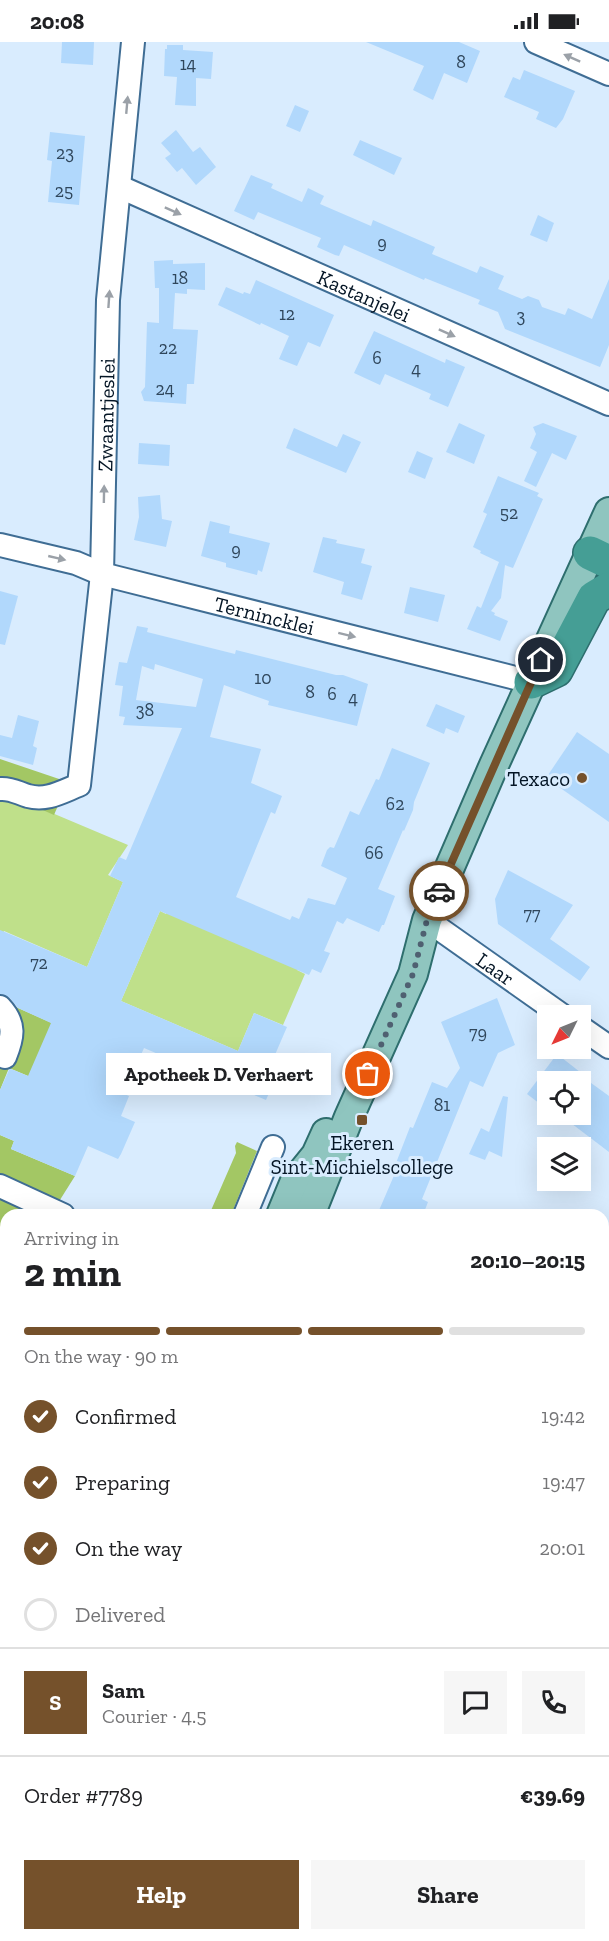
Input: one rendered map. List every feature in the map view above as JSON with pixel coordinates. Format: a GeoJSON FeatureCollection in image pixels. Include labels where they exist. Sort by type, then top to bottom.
{"type":"FeatureCollection","features":[{"type":"Feature","properties":{"kind":"highway"},"geometry":{"type":"LineString","coordinates":[[531,682],[556,670],[594,598],[609,589]]}},
{"type":"Feature","properties":{"kind":"main road"},"geometry":{"type":"LineString","coordinates":[[311,1209],[316,1170],[413,974],[427,920],[531,682],[603,541]]}},
{"type":"Feature","properties":{"kind":"main road"},"geometry":{"type":"LineString","coordinates":[[283,1209],[295,1181],[316,1170]]}},
{"type":"Feature","properties":{"kind":"street","name":"Zwaantjeslei"},"geometry":{"type":"LineString","coordinates":[[0,789],[9,788],[27,796],[45,799],[79,786],[102,574],[108,300],[133,42]]}},
{"type":"Feature","properties":{"kind":"street"},"geometry":{"type":"LineString","coordinates":[[536,42],[609,74]]}},
{"type":"Feature","properties":{"kind":"street","name":"Kastanjelei"},"geometry":{"type":"LineString","coordinates":[[120,187],[609,404]]}},
{"type":"Feature","properties":{"kind":"street","name":"Ternincklei"},"geometry":{"type":"LineString","coordinates":[[0,545],[76,563],[102,574],[531,682]]}},
{"type":"Feature","properties":{"kind":"street","name":"Laar"},"geometry":{"type":"LineString","coordinates":[[427,920],[548,1005]]}},
{"type":"Feature","properties":{"kind":"street"},"geometry":{"type":"LineString","coordinates":[[0,1007],[12,1024],[6,1044]]}},
{"type":"Feature","properties":{"kind":"street"},"geometry":{"type":"LineString","coordinates":[[591,1035],[609,1047]]}},
{"type":"Feature","properties":{"kind":"street"},"geometry":{"type":"LineString","coordinates":[[247,1209],[273,1147]]}},
{"type":"Feature","properties":{"kind":"street"},"geometry":{"type":"LineString","coordinates":[[0,1186],[50,1209]]}},
{"type":"Feature","properties":{"kind":"green space"},"geometry":{"type":"Polygon","coordinates":[[[0,759],[68,782],[54,815],[0,791],[0,759]]]}},
{"type":"Feature","properties":{"kind":"green space"},"geometry":{"type":"Polygon","coordinates":[[[0,791],[128,845],[108,875],[123,882],[87,967],[4,931],[0,939],[0,791]]]}},
{"type":"Feature","properties":{"kind":"green space"},"geometry":{"type":"Polygon","coordinates":[[[171,902],[306,949],[297,970],[305,974],[283,1025],[254,1013],[238,1051],[121,1001],[160,911],[166,914],[171,902]]]}},
{"type":"Feature","properties":{"kind":"green space"},"geometry":{"type":"Polygon","coordinates":[[[0,1000],[54,1024],[33,1078],[9,1068],[0,1090],[0,1000]]]}},
{"type":"Feature","properties":{"kind":"green space"},"geometry":{"type":"Polygon","coordinates":[[[0,1135],[14,1141],[11,1149],[75,1176],[58,1203],[72,1209],[0,1209],[0,1135]]]}},
{"type":"Feature","properties":{"kind":"green space"},"geometry":{"type":"Polygon","coordinates":[[[237,1142],[257,1151],[233,1209],[212,1209],[236,1153],[237,1142]]]}},
{"type":"Feature","properties":{"kind":"building"},"geometry":{"type":"Polygon","coordinates":[[[62,42],[94,42],[93,65],[61,63],[62,42]]]}},
{"type":"Feature","properties":{"kind":"building"},"geometry":{"type":"Polygon","coordinates":[[[366,42],[459,42],[480,51],[467,83],[444,73],[433,100],[413,90],[424,66],[366,42]]]}},
{"type":"Feature","properties":{"kind":"building"},"geometry":{"type":"Polygon","coordinates":[[[167,45],[183,45],[183,50],[213,52],[211,79],[196,78],[196,106],[175,105],[177,77],[164,76],[167,45]]]}},
{"type":"Feature","properties":{"kind":"building"},"geometry":{"type":"Polygon","coordinates":[[[524,70],[575,91],[563,119],[556,128],[536,119],[539,112],[504,97],[513,77],[520,80],[524,70]]]}},
{"type":"Feature","properties":{"kind":"building"},"geometry":{"type":"Polygon","coordinates":[[[295,105],[309,111],[300,132],[286,126],[295,105]]]}},
{"type":"Feature","properties":{"kind":"building"},"geometry":{"type":"Polygon","coordinates":[[[176,130],[193,152],[200,147],[216,167],[196,185],[182,168],[177,172],[165,158],[171,154],[161,143],[176,130]]]}},
{"type":"Feature","properties":{"kind":"building"},"geometry":{"type":"Polygon","coordinates":[[[50,132],[85,136],[79,205],[48,202],[52,161],[47,160],[50,132]]]}},
{"type":"Feature","properties":{"kind":"building"},"geometry":{"type":"Polygon","coordinates":[[[360,140],[402,158],[394,175],[353,155],[360,140]]]}},
{"type":"Feature","properties":{"kind":"building"},"geometry":{"type":"Polygon","coordinates":[[[251,175],[273,184],[271,188],[302,202],[308,188],[324,196],[320,204],[371,226],[373,220],[435,247],[432,254],[477,273],[480,266],[504,276],[498,289],[522,299],[528,296],[539,300],[542,307],[565,315],[568,308],[592,319],[609,279],[609,345],[600,367],[505,329],[498,312],[478,304],[480,300],[425,278],[424,280],[344,245],[339,256],[335,255],[317,247],[321,238],[258,212],[254,220],[234,211],[251,175]]]}},
{"type":"Feature","properties":{"kind":"building"},"geometry":{"type":"Polygon","coordinates":[[[538,215],[554,223],[547,242],[530,235],[538,215]]]}},
{"type":"Feature","properties":{"kind":"building"},"geometry":{"type":"Polygon","coordinates":[[[173,260],[173,264],[205,263],[205,290],[187,289],[187,294],[175,293],[173,329],[198,330],[194,384],[187,384],[186,404],[144,401],[141,392],[145,387],[147,322],[159,323],[159,288],[155,288],[154,261],[173,260]]]}},
{"type":"Feature","properties":{"kind":"building"},"geometry":{"type":"Polygon","coordinates":[[[256,280],[334,315],[320,347],[308,342],[297,366],[279,359],[289,336],[218,305],[226,287],[243,294],[244,292],[250,294],[256,280]]]}},
{"type":"Feature","properties":{"kind":"building"},"geometry":{"type":"Polygon","coordinates":[[[374,331],[445,363],[446,359],[465,367],[448,407],[429,399],[431,394],[385,374],[380,385],[354,373],[374,331]]]}},
{"type":"Feature","properties":{"kind":"building"},"geometry":{"type":"Polygon","coordinates":[[[459,423],[485,435],[474,464],[446,452],[459,423]]]}},
{"type":"Feature","properties":{"kind":"building"},"geometry":{"type":"Polygon","coordinates":[[[543,423],[577,436],[566,460],[552,453],[536,487],[524,481],[537,452],[530,448],[536,434],[533,427],[543,423]]]}},
{"type":"Feature","properties":{"kind":"building"},"geometry":{"type":"Polygon","coordinates":[[[294,428],[337,447],[343,434],[361,442],[346,473],[286,448],[294,428]]]}},
{"type":"Feature","properties":{"kind":"building"},"geometry":{"type":"Polygon","coordinates":[[[139,443],[170,445],[169,466],[138,464],[139,443]]]}},
{"type":"Feature","properties":{"kind":"building"},"geometry":{"type":"Polygon","coordinates":[[[417,451],[433,458],[425,479],[408,472],[417,451]]]}},
{"type":"Feature","properties":{"kind":"building"},"geometry":{"type":"Polygon","coordinates":[[[498,476],[539,493],[537,496],[543,499],[513,568],[505,565],[501,598],[491,611],[495,613],[494,615],[508,621],[500,641],[467,629],[477,606],[481,608],[499,562],[473,547],[487,514],[483,512],[498,476]]]}},
{"type":"Feature","properties":{"kind":"building"},"geometry":{"type":"Polygon","coordinates":[[[160,495],[162,519],[172,521],[166,547],[134,540],[139,517],[138,497],[160,495]]]}},
{"type":"Feature","properties":{"kind":"building"},"geometry":{"type":"Polygon","coordinates":[[[210,521],[230,526],[229,533],[270,543],[262,572],[258,570],[257,575],[226,567],[226,563],[201,556],[210,521]]]}},
{"type":"Feature","properties":{"kind":"building"},"geometry":{"type":"Polygon","coordinates":[[[323,537],[337,540],[336,543],[365,549],[361,563],[372,566],[362,600],[341,594],[344,582],[313,572],[323,537]]]}},
{"type":"Feature","properties":{"kind":"building"},"geometry":{"type":"Polygon","coordinates":[[[410,587],[445,595],[438,622],[404,613],[410,587]]]}},
{"type":"Feature","properties":{"kind":"building"},"geometry":{"type":"Polygon","coordinates":[[[0,591],[18,596],[5,645],[0,644],[0,591]]]}},
{"type":"Feature","properties":{"kind":"building"},"geometry":{"type":"Polygon","coordinates":[[[137,626],[148,628],[147,632],[235,654],[236,650],[343,675],[368,684],[357,726],[268,705],[269,701],[224,685],[210,737],[261,749],[251,783],[282,796],[275,814],[271,812],[236,897],[290,920],[292,916],[299,919],[308,898],[335,905],[347,878],[321,866],[327,850],[330,847],[334,848],[350,811],[359,815],[376,779],[379,780],[392,748],[430,763],[413,810],[378,889],[395,896],[384,925],[379,932],[347,918],[343,924],[337,921],[324,951],[330,953],[321,973],[312,969],[309,975],[160,911],[121,1001],[238,1051],[254,1013],[287,1027],[271,1064],[280,1068],[266,1100],[144,1048],[124,1094],[129,1096],[121,1116],[135,1122],[121,1154],[118,1159],[88,1146],[75,1176],[11,1149],[14,1141],[0,1135],[0,1090],[9,1070],[28,1076],[51,1023],[18,1008],[10,998],[0,994],[0,930],[87,967],[123,882],[110,876],[119,857],[126,860],[182,728],[123,725],[125,717],[119,716],[123,686],[115,685],[119,662],[127,663],[137,626]],[[155,664],[154,670],[142,666],[136,700],[196,707],[203,679],[155,664]]]}},
{"type":"Feature","properties":{"kind":"building"},"geometry":{"type":"Polygon","coordinates":[[[436,704],[465,716],[458,733],[446,728],[444,734],[426,726],[436,704]]]}},
{"type":"Feature","properties":{"kind":"building"},"geometry":{"type":"Polygon","coordinates":[[[18,715],[39,721],[33,746],[37,748],[33,765],[0,756],[0,735],[12,738],[18,715]]]}},
{"type":"Feature","properties":{"kind":"building"},"geometry":{"type":"Polygon","coordinates":[[[577,732],[609,754],[609,822],[546,778],[577,732]]]}},
{"type":"Feature","properties":{"kind":"building"},"geometry":{"type":"Polygon","coordinates":[[[508,870],[573,905],[550,939],[590,967],[580,981],[498,924],[495,899],[508,870]]]}},
{"type":"Feature","properties":{"kind":"building"},"geometry":{"type":"Polygon","coordinates":[[[497,998],[515,1045],[498,1053],[483,1087],[470,1081],[422,1199],[428,1202],[425,1209],[380,1209],[399,1164],[396,1163],[410,1127],[413,1128],[432,1082],[447,1088],[460,1068],[441,1022],[497,998]]]}},
{"type":"Feature","properties":{"kind":"building"},"geometry":{"type":"Polygon","coordinates":[[[553,1059],[563,1059],[579,1071],[544,1071],[553,1059]]]}},
{"type":"Feature","properties":{"kind":"building"},"geometry":{"type":"Polygon","coordinates":[[[537,1081],[537,1102],[527,1094],[537,1081]]]}},
{"type":"Feature","properties":{"kind":"building"},"geometry":{"type":"Polygon","coordinates":[[[591,1083],[609,1096],[609,1152],[573,1125],[591,1125],[591,1083]]]}},
{"type":"Feature","properties":{"kind":"building"},"geometry":{"type":"Polygon","coordinates":[[[503,1096],[508,1097],[502,1157],[489,1151],[485,1160],[469,1154],[481,1128],[489,1132],[503,1096]]]}},
{"type":"Feature","properties":{"kind":"way so far"},"geometry":{"type":"LineString","coordinates":[[368,1074],[413,974],[427,920],[439,891]]}},
{"type":"Feature","properties":{"kind":"place","name":"Texaco"},"geometry":{"type":"Point","coordinates":[582,778]}},
{"type":"Feature","properties":{"kind":"place","name":"Apotheek D. Verhaert"},"geometry":{"type":"Point","coordinates":[368,1074]}},
{"type":"Feature","properties":{"kind":"place","name":"Ekeren Sint-Michielscollege"},"geometry":{"type":"Point","coordinates":[362,1120]}},
{"type":"Feature","properties":{"kind":"route"},"geometry":{"type":"LineString","coordinates":[[439,891],[541,660]]}}]}
